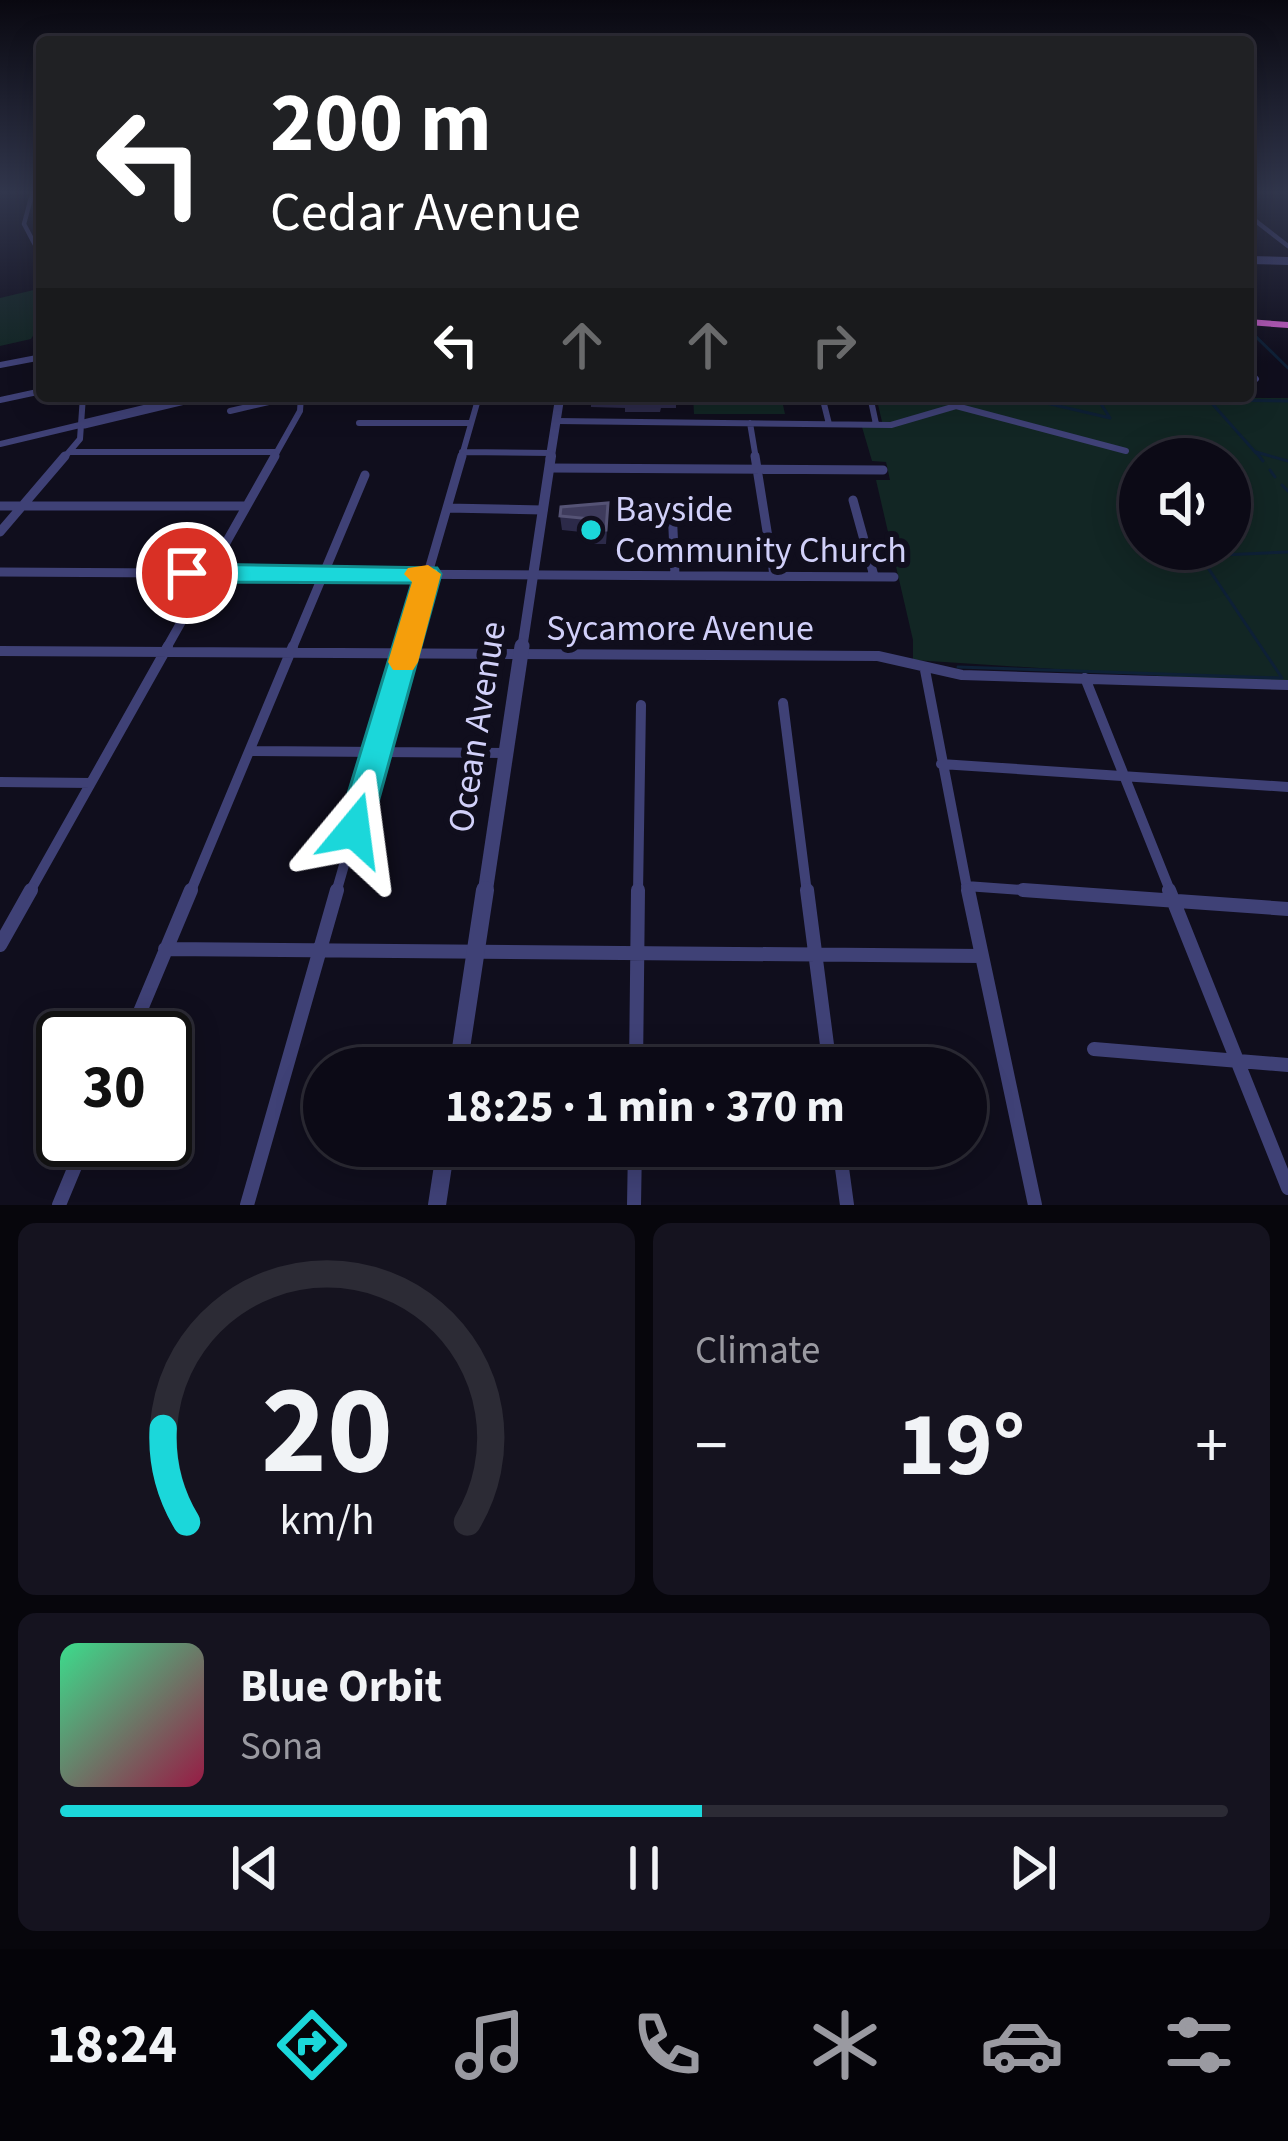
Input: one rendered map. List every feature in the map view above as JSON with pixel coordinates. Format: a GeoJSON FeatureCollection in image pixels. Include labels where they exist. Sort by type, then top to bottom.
{"type":"FeatureCollection","features":[{"type":"Feature","properties":{"kind":"highway"},"geometry":{"type":"LineString","coordinates":[[1254,320],[1288,323]]}},
{"type":"Feature","properties":{"kind":"street"},"geometry":{"type":"LineString","coordinates":[[1254,260],[1288,260]]}},
{"type":"Feature","properties":{"kind":"street"},"geometry":{"type":"LineString","coordinates":[[0,365],[36,358]]}},
{"type":"Feature","properties":{"kind":"street"},"geometry":{"type":"LineString","coordinates":[[0,400],[36,392]]}},
{"type":"Feature","properties":{"kind":"street"},"geometry":{"type":"LineString","coordinates":[[0,532],[70,452],[84,424],[83,402]]}},
{"type":"Feature","properties":{"kind":"street"},"geometry":{"type":"LineString","coordinates":[[0,444],[163,402]]}},
{"type":"Feature","properties":{"kind":"street"},"geometry":{"type":"LineString","coordinates":[[230,411],[271,402]]}},
{"type":"Feature","properties":{"kind":"street"},"geometry":{"type":"LineString","coordinates":[[0,945],[7,920],[91,783],[278,452],[300,411],[299,402]]}},
{"type":"Feature","properties":{"kind":"street"},"geometry":{"type":"LineString","coordinates":[[247,1205],[477,402]]}},
{"type":"Feature","properties":{"kind":"street","name":"Ocean Avenue"},"geometry":{"type":"LineString","coordinates":[[461,1047],[559,402]]}},
{"type":"Feature","properties":{"kind":"street"},"geometry":{"type":"LineString","coordinates":[[824,402],[829,424]]}},
{"type":"Feature","properties":{"kind":"street"},"geometry":{"type":"LineString","coordinates":[[871,402],[876,424]]}},
{"type":"Feature","properties":{"kind":"street"},"geometry":{"type":"LineString","coordinates":[[557,421],[908,424],[956,406],[1119,450]]}},
{"type":"Feature","properties":{"kind":"street"},"geometry":{"type":"LineString","coordinates":[[359,423],[471,423]]}},
{"type":"Feature","properties":{"kind":"street"},"geometry":{"type":"LineString","coordinates":[[751,423],[774,575]]}},
{"type":"Feature","properties":{"kind":"street"},"geometry":{"type":"LineString","coordinates":[[70,452],[278,452]]}},
{"type":"Feature","properties":{"kind":"street"},"geometry":{"type":"LineString","coordinates":[[462,452],[758,469],[883,470]]}},
{"type":"Feature","properties":{"kind":"street"},"geometry":{"type":"LineString","coordinates":[[140,1011],[364,475]]}},
{"type":"Feature","properties":{"kind":"street"},"geometry":{"type":"LineString","coordinates":[[853,500],[874,576]]}},
{"type":"Feature","properties":{"kind":"street"},"geometry":{"type":"LineString","coordinates":[[0,506],[246,506]]}},
{"type":"Feature","properties":{"kind":"street"},"geometry":{"type":"LineString","coordinates":[[672,507],[675,575]]}},
{"type":"Feature","properties":{"kind":"street"},"geometry":{"type":"LineString","coordinates":[[447,508],[543,510]]}},
{"type":"Feature","properties":{"kind":"street"},"geometry":{"type":"LineString","coordinates":[[0,572],[894,577]]}},
{"type":"Feature","properties":{"kind":"street","name":"Sycamore Avenue"},"geometry":{"type":"LineString","coordinates":[[0,651],[878,656],[925,670],[1288,685]]}},
{"type":"Feature","properties":{"kind":"street"},"geometry":{"type":"LineString","coordinates":[[925,670],[1034,1205]]}},
{"type":"Feature","properties":{"kind":"street"},"geometry":{"type":"LineString","coordinates":[[1085,678],[1288,1188]]}},
{"type":"Feature","properties":{"kind":"street"},"geometry":{"type":"LineString","coordinates":[[784,704],[827,1047]]}},
{"type":"Feature","properties":{"kind":"street"},"geometry":{"type":"LineString","coordinates":[[636,1047],[641,705]]}},
{"type":"Feature","properties":{"kind":"street"},"geometry":{"type":"LineString","coordinates":[[250,751],[507,753]]}},
{"type":"Feature","properties":{"kind":"street"},"geometry":{"type":"LineString","coordinates":[[941,764],[1288,787]]}},
{"type":"Feature","properties":{"kind":"street"},"geometry":{"type":"LineString","coordinates":[[0,782],[91,783]]}},
{"type":"Feature","properties":{"kind":"street"},"geometry":{"type":"LineString","coordinates":[[966,886],[1288,909]]}},
{"type":"Feature","properties":{"kind":"street"},"geometry":{"type":"LineString","coordinates":[[165,949],[981,956]]}},
{"type":"Feature","properties":{"kind":"street"},"geometry":{"type":"LineString","coordinates":[[1094,1049],[1288,1065]]}},
{"type":"Feature","properties":{"kind":"street"},"geometry":{"type":"LineString","coordinates":[[59,1205],[75,1167]]}},
{"type":"Feature","properties":{"kind":"street"},"geometry":{"type":"LineString","coordinates":[[437,1205],[443,1167]]}},
{"type":"Feature","properties":{"kind":"street"},"geometry":{"type":"LineString","coordinates":[[634,1167],[634,1205]]}},
{"type":"Feature","properties":{"kind":"street"},"geometry":{"type":"LineString","coordinates":[[842,1167],[847,1205]]}},
{"type":"Feature","properties":{"kind":"green space"},"geometry":{"type":"Polygon","coordinates":[[[36,289],[36,331],[31,339],[0,346],[0,298],[36,289]]]}},
{"type":"Feature","properties":{"kind":"green space"},"geometry":{"type":"Polygon","coordinates":[[[1254,398],[1288,398],[1288,684],[913,660],[913,640],[876,480],[890,480],[886,462],[872,461],[862,427],[883,426],[877,402],[1254,402],[1254,398]]]}},
{"type":"Feature","properties":{"kind":"green space"},"geometry":{"type":"Polygon","coordinates":[[[693,402],[782,402],[785,414],[694,414],[693,402]]]}},
{"type":"Feature","properties":{"kind":"building"},"geometry":{"type":"Polygon","coordinates":[[[608,503],[606,530],[591,530],[592,519],[560,516],[561,507],[608,503]]]}},
{"type":"Feature","properties":{"kind":"waterway"},"geometry":{"type":"LineString","coordinates":[[1254,335],[1288,368]]}},
{"type":"Feature","properties":{"kind":"waterway"},"geometry":{"type":"LineString","coordinates":[[1254,401],[1288,401]]}},
{"type":"Feature","properties":{"kind":"waterway"},"geometry":{"type":"LineString","coordinates":[[1042,402],[1110,418],[1100,402]]}},
{"type":"Feature","properties":{"kind":"waterway"},"geometry":{"type":"LineString","coordinates":[[1211,402],[1256,453]]}},
{"type":"Feature","properties":{"kind":"waterway"},"geometry":{"type":"LineString","coordinates":[[1263,461],[1256,452],[1288,461]]}},
{"type":"Feature","properties":{"kind":"waterway"},"geometry":{"type":"LineString","coordinates":[[1270,470],[1275,477]]}},
{"type":"Feature","properties":{"kind":"waterway"},"geometry":{"type":"LineString","coordinates":[[1282,485],[1288,491]]}},
{"type":"Feature","properties":{"kind":"waterway"},"geometry":{"type":"LineString","coordinates":[[958,667],[1282,678],[1200,556],[1288,552]]}},
{"type":"Feature","properties":{"kind":"slow traffic"},"geometry":{"type":"LineString","coordinates":[[403,662],[428,574],[418,574]]}},
{"type":"Feature","properties":{"kind":"place","name":"Bayside Community Church"},"geometry":{"type":"Point","coordinates":[591,530]}},
{"type":"Feature","properties":{"kind":"route"},"geometry":{"type":"LineString","coordinates":[[187,573],[428,574],[354,830]]}}]}
